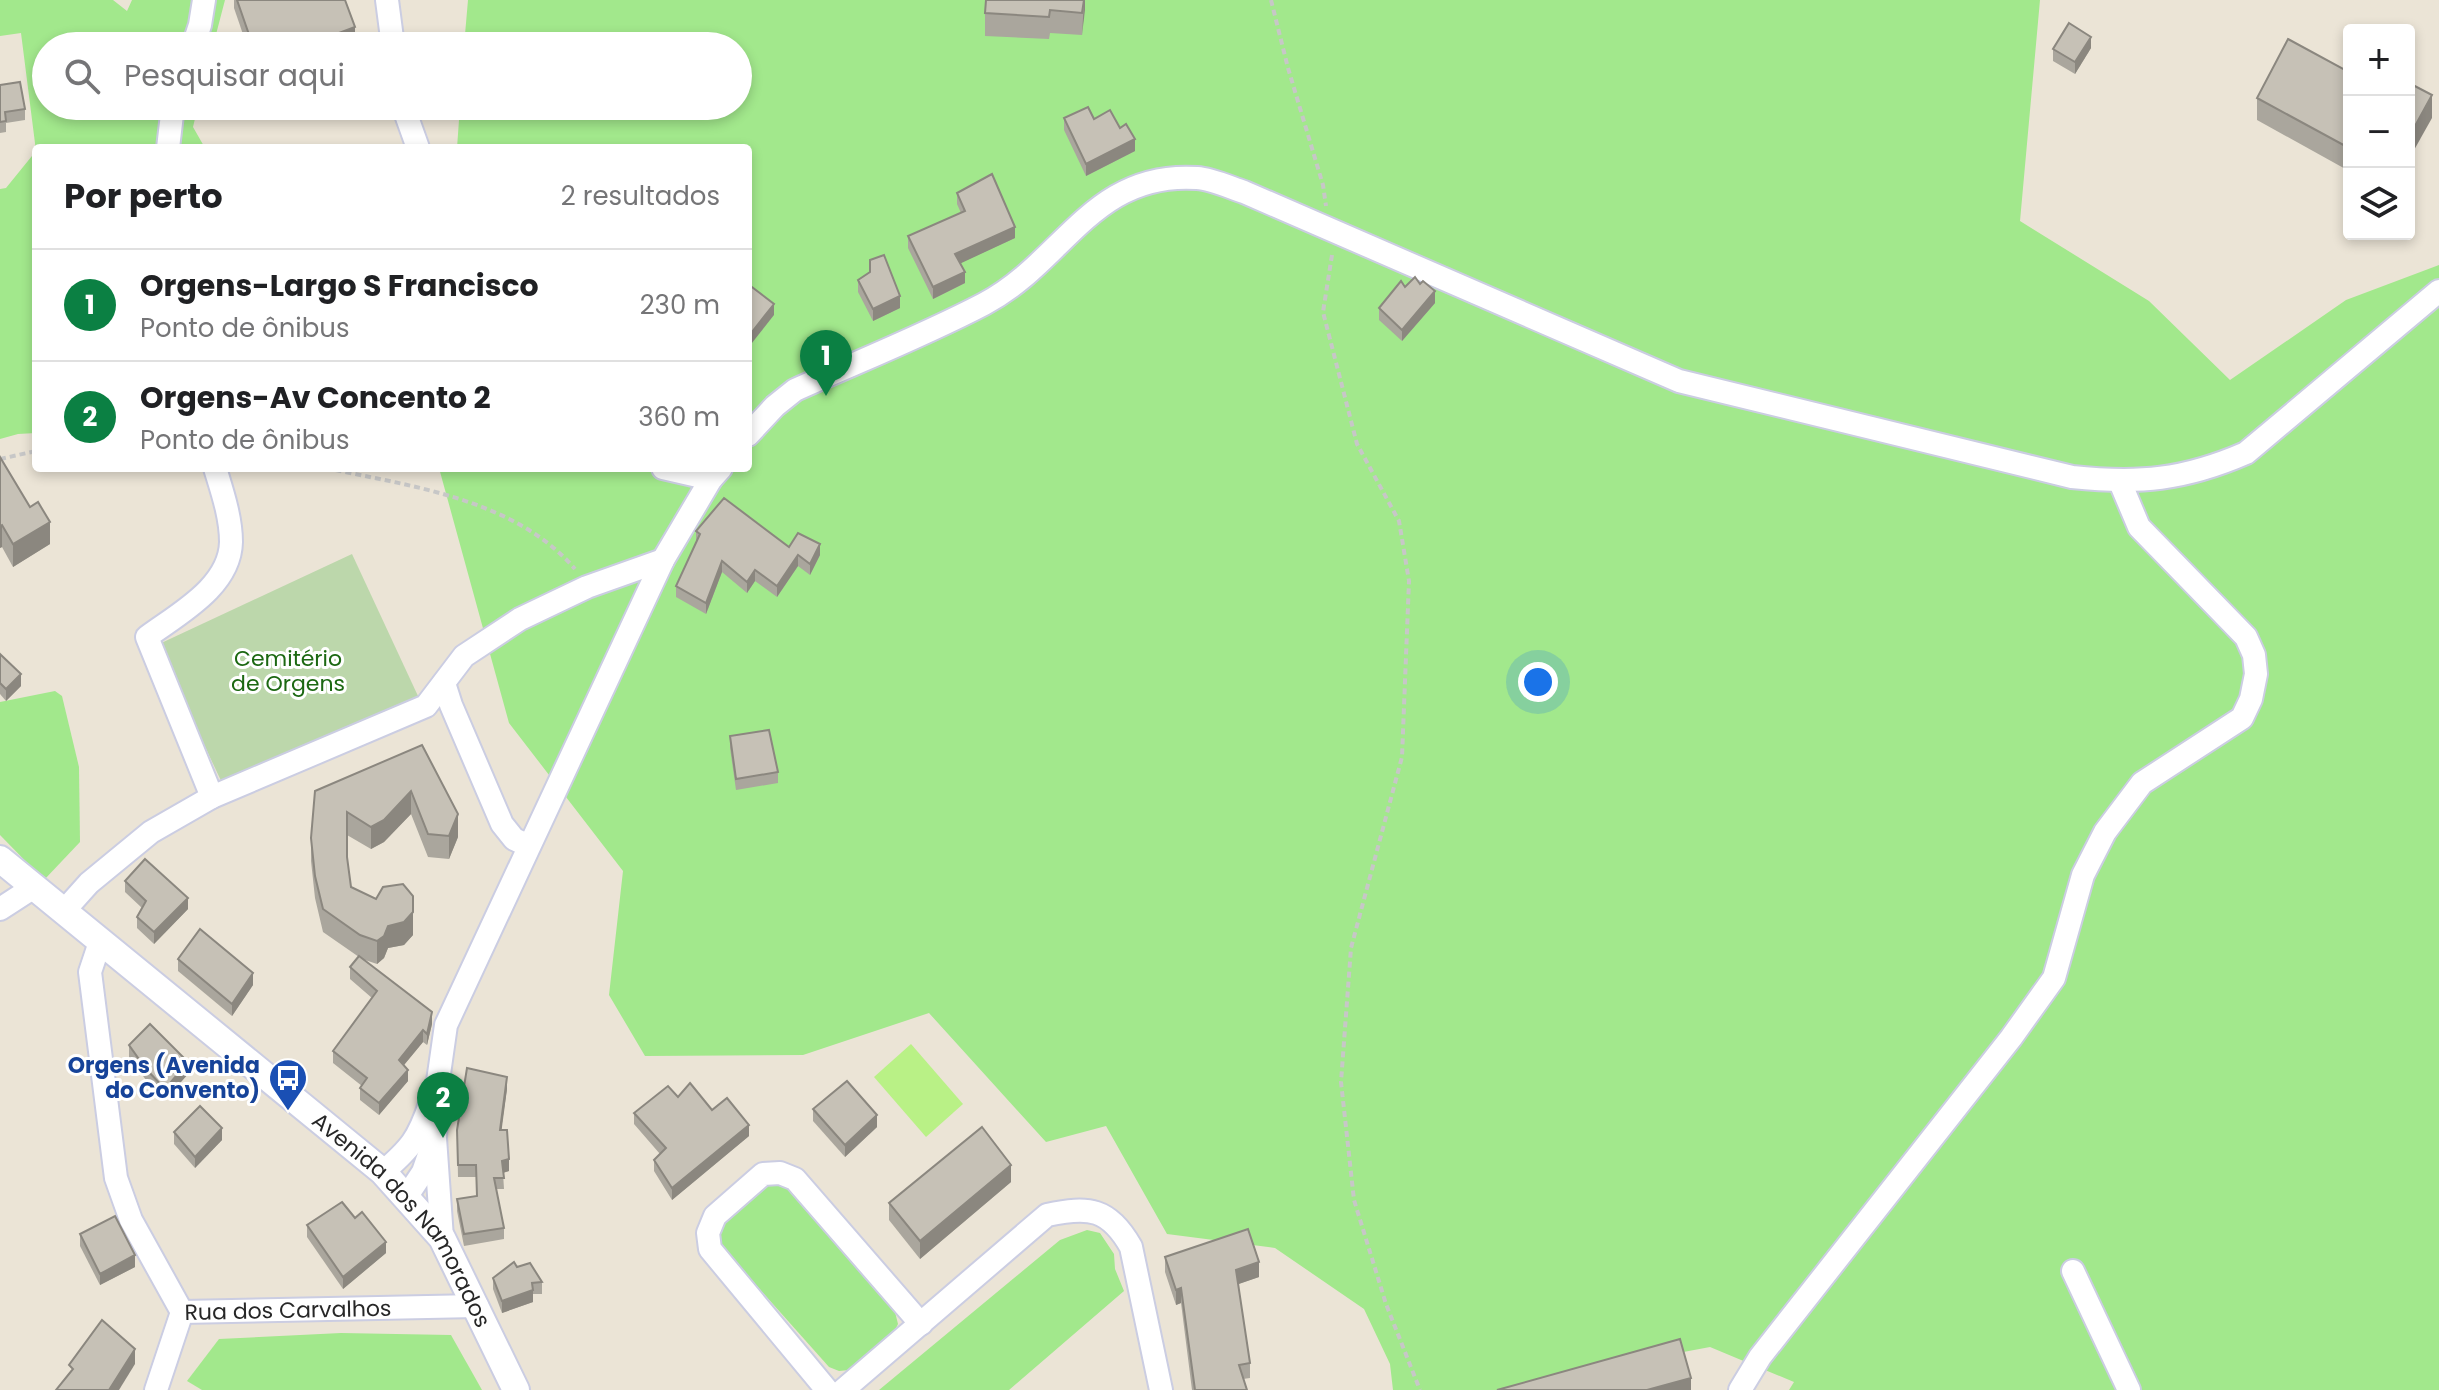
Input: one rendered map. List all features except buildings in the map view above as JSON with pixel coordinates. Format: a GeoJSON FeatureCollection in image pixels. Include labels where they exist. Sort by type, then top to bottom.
{"type":"FeatureCollection","features":[{"type":"Feature","properties":{"kind":"street"},"geometry":{"type":"LineString","coordinates":[[198,32],[204,0]]}},
{"type":"Feature","properties":{"kind":"street"},"geometry":{"type":"LineString","coordinates":[[387,0],[391,32]]}},
{"type":"Feature","properties":{"kind":"street"},"geometry":{"type":"LineString","coordinates":[[168,144],[171,120]]}},
{"type":"Feature","properties":{"kind":"street"},"geometry":{"type":"LineString","coordinates":[[408,120],[417,144]]}},
{"type":"Feature","properties":{"kind":"street"},"geometry":{"type":"LineString","coordinates":[[752,431],[795,390],[986,303],[1031,270],[1107,199],[1132,186],[1168,178],[1200,178],[1244,192],[1679,381],[2072,477],[2120,482],[2172,477],[2210,469],[2246,453],[2438,293]]}},
{"type":"Feature","properties":{"kind":"street"},"geometry":{"type":"LineString","coordinates":[[212,797],[147,637],[212,586],[225,563],[231,545],[230,526],[216,472]]}},
{"type":"Feature","properties":{"kind":"street"},"geometry":{"type":"LineString","coordinates":[[442,1238],[435,1138],[438,1081],[446,1025],[663,560],[716,473]]}},
{"type":"Feature","properties":{"kind":"street"},"geometry":{"type":"LineString","coordinates":[[1740,1390],[1760,1357],[2011,1038],[2054,978],[2083,875],[2114,820],[2142,783],[2242,718],[2251,699],[2256,674],[2254,655],[2246,637],[2139,527],[2120,482]]}},
{"type":"Feature","properties":{"kind":"street"},"geometry":{"type":"LineString","coordinates":[[63,912],[89,883],[151,832],[212,797],[426,706],[464,656],[520,619],[587,587],[663,560]]}},
{"type":"Feature","properties":{"kind":"street"},"geometry":{"type":"LineString","coordinates":[[444,683],[502,824],[514,839],[529,846]]}},
{"type":"Feature","properties":{"kind":"street","name":"Avenida dos Namorados"},"geometry":{"type":"LineString","coordinates":[[0,859],[383,1172],[407,1196],[442,1238],[516,1390]]}},
{"type":"Feature","properties":{"kind":"street"},"geometry":{"type":"LineString","coordinates":[[0,909],[34,887]]}},
{"type":"Feature","properties":{"kind":"street"},"geometry":{"type":"LineString","coordinates":[[100,942],[90,972],[116,1178],[131,1220],[182,1312]]}},
{"type":"Feature","properties":{"kind":"street"},"geometry":{"type":"LineString","coordinates":[[383,1172],[405,1153],[419,1135],[438,1081]]}},
{"type":"Feature","properties":{"kind":"street"},"geometry":{"type":"LineString","coordinates":[[407,1196],[423,1172],[435,1138]]}},
{"type":"Feature","properties":{"kind":"street"},"geometry":{"type":"LineString","coordinates":[[827,1390],[710,1249],[708,1233],[715,1216],[763,1174],[780,1173],[795,1179],[921,1324]]}},
{"type":"Feature","properties":{"kind":"street"},"geometry":{"type":"LineString","coordinates":[[843,1390],[1047,1215],[1087,1209],[1120,1227],[1131,1247],[1161,1390]]}},
{"type":"Feature","properties":{"kind":"street"},"geometry":{"type":"LineString","coordinates":[[2073,1271],[2129,1390]]}},
{"type":"Feature","properties":{"kind":"street","name":"Rua dos Carvalhos"},"geometry":{"type":"LineString","coordinates":[[156,1390],[182,1312],[477,1306]]}},
{"type":"Feature","properties":{"kind":"path"},"geometry":{"type":"LineString","coordinates":[[1271,0],[1323,185],[1332,255],[1323,312],[1357,444],[1399,521],[1409,581],[1402,757],[1351,948],[1341,1082],[1354,1200],[1386,1304],[1420,1390]]}},
{"type":"Feature","properties":{"kind":"path"},"geometry":{"type":"LineString","coordinates":[[0,459],[32,452]]}},
{"type":"Feature","properties":{"kind":"path"},"geometry":{"type":"LineString","coordinates":[[344,472],[488,509],[536,536],[572,566],[587,587]]}},
{"type":"Feature","properties":{"kind":"green space"},"geometry":{"type":"Polygon","coordinates":[[[0,0],[113,0],[127,11],[132,0],[225,0],[217,32],[32,32],[32,120],[21,33],[0,36],[0,0]]]}},
{"type":"Feature","properties":{"kind":"green space"},"geometry":{"type":"Polygon","coordinates":[[[468,0],[2040,0],[2020,221],[2149,301],[2230,380],[2346,300],[2439,265],[2439,1390],[1789,1390],[1794,1382],[1710,1347],[1556,1376],[1512,1390],[1393,1390],[1390,1364],[1364,1309],[1275,1248],[1167,1234],[1106,1126],[1046,1142],[929,1013],[803,1055],[645,1056],[609,995],[623,871],[509,723],[440,472],[752,472],[752,144],[457,144],[459,120],[752,120],[752,32],[465,32],[468,0]]]}},
{"type":"Feature","properties":{"kind":"green space"},"geometry":{"type":"Polygon","coordinates":[[[32,120],[195,120],[193,127],[203,144],[35,144],[32,120]]]}},
{"type":"Feature","properties":{"kind":"green space"},"geometry":{"type":"Polygon","coordinates":[[[32,156],[32,433],[0,439],[0,189],[6,188],[32,156]]]}},
{"type":"Feature","properties":{"kind":"green space","name":"Cemitério de Orgens"},"geometry":{"type":"Polygon","coordinates":[[[352,554],[418,696],[224,787],[157,645],[352,554]]]}},
{"type":"Feature","properties":{"kind":"green space"},"geometry":{"type":"Polygon","coordinates":[[[55,691],[62,696],[79,767],[80,842],[44,880],[0,835],[0,702],[55,691]]]}},
{"type":"Feature","properties":{"kind":"green space"},"geometry":{"type":"Polygon","coordinates":[[[911,1044],[963,1104],[926,1137],[874,1077],[911,1044]]]}},
{"type":"Feature","properties":{"kind":"green space"},"geometry":{"type":"Polygon","coordinates":[[[776,1183],[788,1185],[895,1312],[898,1324],[893,1334],[849,1370],[839,1371],[829,1367],[722,1247],[717,1233],[727,1218],[750,1196],[776,1183]]]}},
{"type":"Feature","properties":{"kind":"green space"},"geometry":{"type":"Polygon","coordinates":[[[1087,1230],[1100,1233],[1114,1254],[1115,1269],[1124,1291],[1009,1390],[879,1390],[1060,1240],[1087,1230]]]}},
{"type":"Feature","properties":{"kind":"green space"},"geometry":{"type":"Polygon","coordinates":[[[341,1333],[451,1335],[482,1390],[202,1390],[187,1381],[219,1339],[341,1333]]]}},
{"type":"Feature","properties":{"kind":"place","name":"Orgens-Largo S Francisco"},"geometry":{"type":"Point","coordinates":[826,396]}},
{"type":"Feature","properties":{"kind":"place","name":"Orgens (Avenida do Convento)"},"geometry":{"type":"Point","coordinates":[288,1112]}},
{"type":"Feature","properties":{"kind":"place","name":"Orgens-Av Concento 2"},"geometry":{"type":"Point","coordinates":[443,1138]}}]}
